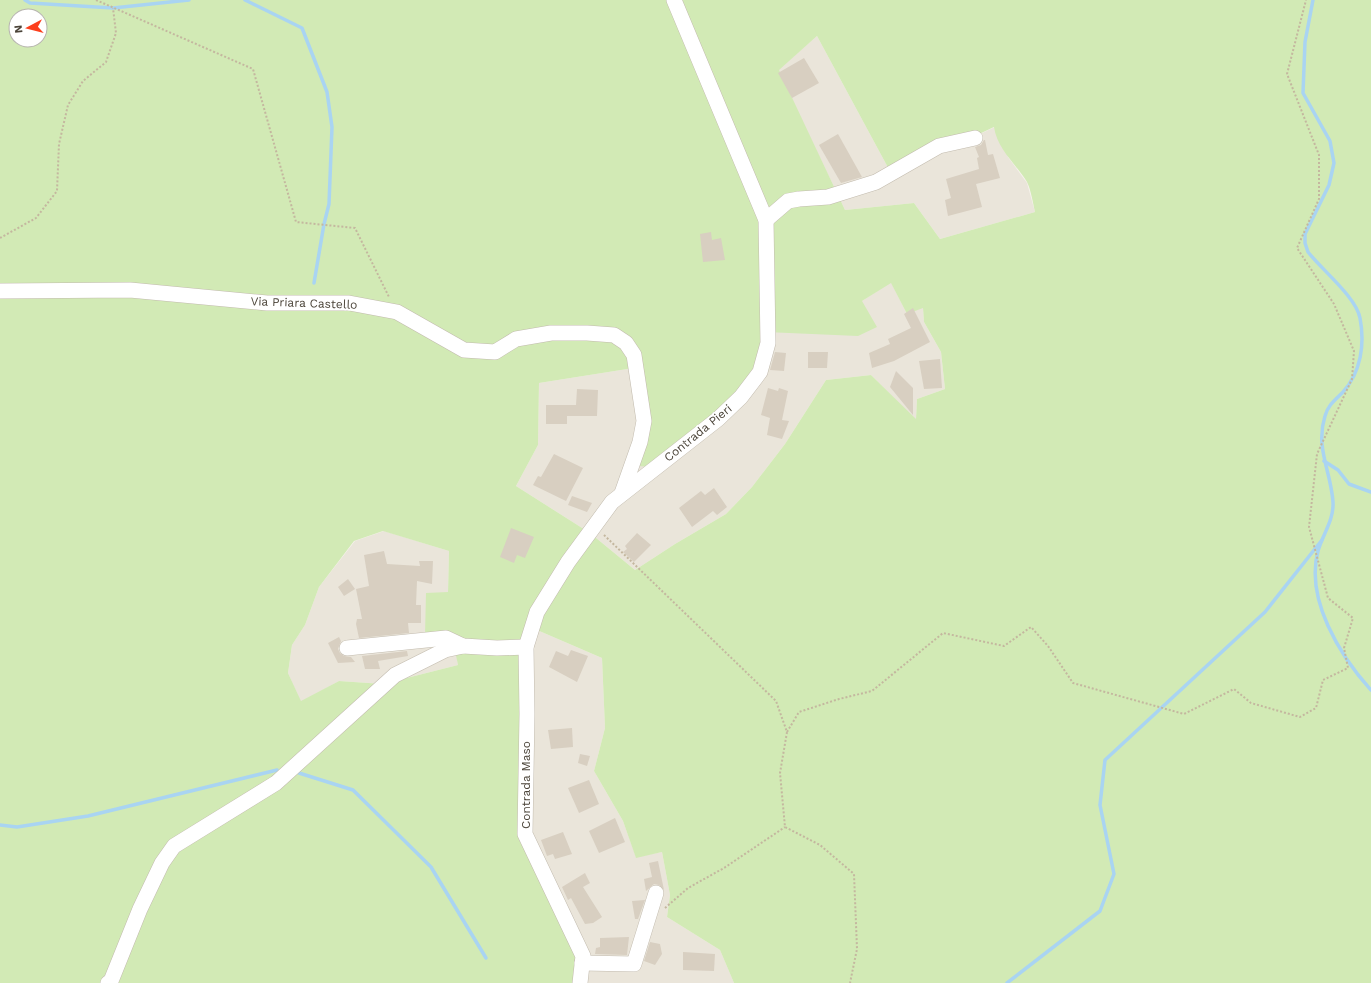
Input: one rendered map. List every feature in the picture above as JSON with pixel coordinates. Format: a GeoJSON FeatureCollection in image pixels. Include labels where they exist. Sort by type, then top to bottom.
{"type":"FeatureCollection","features":[{"type":"Feature","properties":{"kind":"street"},"geometry":{"type":"LineString","coordinates":[[674,0],[766,220],[788,202],[799,199],[828,197],[870,184],[939,146],[975,138]]}},
{"type":"Feature","properties":{"kind":"street","name":"Contrada Pieri"},"geometry":{"type":"LineString","coordinates":[[594,526],[612,502],[622,493],[718,419],[741,397],[760,372],[768,343],[766,220]]}},
{"type":"Feature","properties":{"kind":"street","name":"Via Priara Castello"},"geometry":{"type":"LineString","coordinates":[[0,291],[130,290],[267,303],[349,303],[397,312],[464,350],[495,352],[516,339],[551,333],[614,335],[626,343],[634,355],[644,421],[640,442],[622,493]]}},
{"type":"Feature","properties":{"kind":"street"},"geometry":{"type":"LineString","coordinates":[[640,442],[647,474]]}},
{"type":"Feature","properties":{"kind":"street","name":"Contrada Maso"},"geometry":{"type":"LineString","coordinates":[[580,983],[583,956],[525,834],[526,647],[537,612],[568,562],[594,526]]}},
{"type":"Feature","properties":{"kind":"street"},"geometry":{"type":"LineString","coordinates":[[347,648],[446,638],[463,646]]}},
{"type":"Feature","properties":{"kind":"street"},"geometry":{"type":"LineString","coordinates":[[108,983],[111,981],[140,909],[162,863],[174,846],[276,783],[395,675],[445,650],[463,646],[497,648],[526,647]]}},
{"type":"Feature","properties":{"kind":"street"},"geometry":{"type":"LineString","coordinates":[[582,963],[634,964],[656,893]]}},
{"type":"Feature","properties":{"kind":"path"},"geometry":{"type":"LineString","coordinates":[[96,0],[253,69],[296,222],[355,228],[397,312]]}},
{"type":"Feature","properties":{"kind":"path"},"geometry":{"type":"LineString","coordinates":[[785,827],[780,773],[787,732],[799,712],[839,699],[872,691],[943,633],[1004,646],[1030,627],[1048,646],[1073,683],[1184,714],[1234,689],[1251,703],[1300,717],[1316,708],[1323,680],[1348,668],[1344,648],[1352,618],[1328,598],[1309,526],[1317,454],[1352,379],[1354,351],[1334,304],[1297,248],[1319,199],[1319,155],[1288,74],[1306,0]]}},
{"type":"Feature","properties":{"kind":"path"},"geometry":{"type":"LineString","coordinates":[[0,238],[36,218],[57,191],[59,144],[68,106],[84,81],[106,62],[116,33],[113,8]]}},
{"type":"Feature","properties":{"kind":"path"},"geometry":{"type":"LineString","coordinates":[[594,526],[776,701],[787,732]]}},
{"type":"Feature","properties":{"kind":"path"},"geometry":{"type":"LineString","coordinates":[[662,912],[688,888],[724,868],[785,827]]}},
{"type":"Feature","properties":{"kind":"path"},"geometry":{"type":"LineString","coordinates":[[785,827],[820,845],[854,874],[857,949],[850,983]]}},
{"type":"Feature","properties":{"kind":"shaded area"},"geometry":{"type":"Polygon","coordinates":[[[817,36],[892,175],[995,127],[1008,157],[1027,183],[1035,212],[940,239],[914,203],[845,210],[778,70],[817,36]]]}},
{"type":"Feature","properties":{"kind":"shaded area"},"geometry":{"type":"Polygon","coordinates":[[[891,282],[907,314],[923,307],[924,322],[941,352],[945,389],[917,399],[916,420],[871,375],[826,380],[785,444],[752,487],[726,514],[635,570],[590,533],[516,486],[538,445],[539,383],[640,367],[766,332],[862,301],[891,282]]]}},
{"type":"Feature","properties":{"kind":"shaded area"},"geometry":{"type":"Polygon","coordinates":[[[384,531],[449,551],[448,592],[458,665],[383,684],[339,681],[301,702],[288,673],[292,645],[305,625],[319,587],[355,541],[384,531]]]}},
{"type":"Feature","properties":{"kind":"shaded area"},"geometry":{"type":"Polygon","coordinates":[[[530,627],[602,658],[605,728],[594,771],[623,821],[636,857],[662,852],[670,895],[667,917],[720,950],[734,983],[581,983],[521,829],[530,627]]]}},
{"type":"Feature","properties":{"kind":"green space"},"geometry":{"type":"Polygon","coordinates":[[[0,0],[1371,0],[1371,983],[734,983],[720,950],[667,917],[670,895],[662,852],[636,858],[623,821],[594,771],[605,728],[602,658],[530,627],[521,829],[581,955],[581,983],[0,983],[0,0]],[[817,36],[779,70],[845,210],[914,203],[940,239],[1035,212],[1027,182],[1003,149],[994,127],[892,175],[817,36]],[[891,283],[862,301],[877,327],[858,336],[766,332],[748,390],[656,467],[636,466],[640,367],[539,383],[538,445],[516,486],[590,533],[635,570],[726,514],[752,487],[785,444],[826,380],[871,375],[916,419],[917,399],[945,389],[941,352],[924,322],[923,308],[907,314],[891,283]],[[383,531],[354,541],[319,587],[305,625],[292,645],[288,673],[301,701],[339,681],[383,684],[458,665],[453,641],[425,635],[426,593],[448,592],[449,551],[383,531]]]}},
{"type":"Feature","properties":{"kind":"building"},"geometry":{"type":"Polygon","coordinates":[[[804,58],[819,83],[792,98],[778,73],[804,58]]]}},
{"type":"Feature","properties":{"kind":"building"},"geometry":{"type":"Polygon","coordinates":[[[838,134],[862,177],[841,183],[819,145],[838,134]]]}},
{"type":"Feature","properties":{"kind":"building"},"geometry":{"type":"Polygon","coordinates":[[[984,140],[988,155],[993,154],[1000,178],[976,184],[982,207],[948,216],[945,200],[951,198],[946,179],[979,169],[977,158],[979,157],[975,147],[981,145],[984,140]]]}},
{"type":"Feature","properties":{"kind":"building"},"geometry":{"type":"Polygon","coordinates":[[[711,232],[712,240],[721,238],[725,260],[703,262],[700,234],[711,232]]]}},
{"type":"Feature","properties":{"kind":"building"},"geometry":{"type":"Polygon","coordinates":[[[913,308],[930,342],[894,361],[872,368],[869,353],[890,344],[888,339],[911,328],[904,314],[913,308]]]}},
{"type":"Feature","properties":{"kind":"building"},"geometry":{"type":"Polygon","coordinates":[[[775,352],[786,353],[784,371],[770,370],[775,352]]]}},
{"type":"Feature","properties":{"kind":"building"},"geometry":{"type":"Polygon","coordinates":[[[808,352],[828,352],[827,368],[808,368],[808,352]]]}},
{"type":"Feature","properties":{"kind":"building"},"geometry":{"type":"Polygon","coordinates":[[[940,359],[942,388],[924,389],[919,361],[940,359]]]}},
{"type":"Feature","properties":{"kind":"building"},"geometry":{"type":"Polygon","coordinates":[[[896,371],[913,388],[913,415],[890,387],[896,371]]]}},
{"type":"Feature","properties":{"kind":"building"},"geometry":{"type":"Polygon","coordinates":[[[768,388],[778,391],[779,388],[788,391],[782,420],[789,421],[782,439],[767,435],[770,418],[761,415],[768,388]]]}},
{"type":"Feature","properties":{"kind":"building"},"geometry":{"type":"Polygon","coordinates":[[[577,389],[598,390],[597,416],[567,416],[567,424],[546,424],[546,405],[576,405],[577,389]]]}},
{"type":"Feature","properties":{"kind":"building"},"geometry":{"type":"Polygon","coordinates":[[[554,454],[583,468],[566,501],[533,485],[538,476],[541,477],[554,454]]]}},
{"type":"Feature","properties":{"kind":"building"},"geometry":{"type":"Polygon","coordinates":[[[714,488],[727,507],[717,515],[713,511],[692,527],[679,508],[701,491],[705,495],[714,488]]]}},
{"type":"Feature","properties":{"kind":"building"},"geometry":{"type":"Polygon","coordinates":[[[572,496],[592,503],[587,512],[568,505],[572,496]]]}},
{"type":"Feature","properties":{"kind":"building"},"geometry":{"type":"Polygon","coordinates":[[[511,528],[534,537],[525,558],[517,555],[514,563],[500,557],[511,528]]]}},
{"type":"Feature","properties":{"kind":"building"},"geometry":{"type":"Polygon","coordinates":[[[637,533],[651,545],[634,562],[623,552],[627,549],[625,546],[637,533]]]}},
{"type":"Feature","properties":{"kind":"building"},"geometry":{"type":"Polygon","coordinates":[[[384,551],[387,564],[420,566],[419,561],[433,561],[432,584],[417,581],[416,605],[421,605],[421,623],[408,623],[409,633],[359,638],[356,624],[357,619],[362,619],[356,589],[369,586],[364,555],[384,551]]]}},
{"type":"Feature","properties":{"kind":"building"},"geometry":{"type":"Polygon","coordinates":[[[348,579],[355,589],[344,596],[338,587],[348,579]]]}},
{"type":"Feature","properties":{"kind":"building"},"geometry":{"type":"Polygon","coordinates":[[[339,637],[341,641],[338,649],[340,653],[344,656],[351,657],[355,662],[338,663],[328,643],[339,637]]]}},
{"type":"Feature","properties":{"kind":"building"},"geometry":{"type":"Polygon","coordinates":[[[571,650],[588,656],[577,682],[549,667],[556,651],[568,656],[571,650]]]}},
{"type":"Feature","properties":{"kind":"building"},"geometry":{"type":"Polygon","coordinates":[[[407,651],[408,656],[378,661],[380,669],[365,669],[362,656],[407,651]]]}},
{"type":"Feature","properties":{"kind":"building"},"geometry":{"type":"Polygon","coordinates":[[[572,728],[573,747],[551,749],[548,730],[572,728]]]}},
{"type":"Feature","properties":{"kind":"building"},"geometry":{"type":"Polygon","coordinates":[[[580,754],[590,756],[587,766],[578,763],[580,754]]]}},
{"type":"Feature","properties":{"kind":"building"},"geometry":{"type":"Polygon","coordinates":[[[589,780],[599,804],[579,813],[568,788],[589,780]]]}},
{"type":"Feature","properties":{"kind":"building"},"geometry":{"type":"Polygon","coordinates":[[[615,818],[625,842],[599,853],[589,831],[615,818]]]}},
{"type":"Feature","properties":{"kind":"building"},"geometry":{"type":"Polygon","coordinates":[[[563,832],[572,854],[555,859],[553,854],[547,856],[541,840],[563,832]]]}},
{"type":"Feature","properties":{"kind":"building"},"geometry":{"type":"Polygon","coordinates":[[[658,861],[664,890],[659,885],[654,884],[646,891],[644,879],[652,877],[649,863],[658,861]]]}},
{"type":"Feature","properties":{"kind":"building"},"geometry":{"type":"Polygon","coordinates":[[[585,873],[590,883],[583,887],[602,917],[593,923],[585,924],[571,898],[568,900],[562,887],[585,873]]]}},
{"type":"Feature","properties":{"kind":"building"},"geometry":{"type":"Polygon","coordinates":[[[645,900],[638,919],[635,919],[632,901],[645,900]]]}},
{"type":"Feature","properties":{"kind":"building"},"geometry":{"type":"Polygon","coordinates":[[[629,937],[627,955],[595,954],[596,948],[600,947],[600,938],[629,937]]]}},
{"type":"Feature","properties":{"kind":"building"},"geometry":{"type":"Polygon","coordinates":[[[650,942],[660,944],[662,954],[655,965],[644,961],[650,942]]]}},
{"type":"Feature","properties":{"kind":"building"},"geometry":{"type":"Polygon","coordinates":[[[683,952],[715,954],[714,971],[683,970],[683,952]]]}},
{"type":"Feature","properties":{"kind":"waterway"},"geometry":{"type":"LineString","coordinates":[[25,0],[30,3],[113,8],[189,0]]}},
{"type":"Feature","properties":{"kind":"waterway"},"geometry":{"type":"LineString","coordinates":[[245,0],[302,28],[327,92],[332,127],[329,204],[314,283]]}},
{"type":"Feature","properties":{"kind":"waterway"},"geometry":{"type":"LineString","coordinates":[[1313,0],[1305,42],[1303,93],[1330,141],[1334,163],[1329,185],[1305,234],[1305,243],[1308,252],[1352,301],[1360,318],[1362,338],[1362,348],[1358,367],[1349,384],[1328,409],[1322,428],[1324,459],[1332,491],[1333,509],[1330,521],[1318,551],[1315,569],[1316,588],[1328,626],[1337,644],[1359,676],[1371,690]]}},
{"type":"Feature","properties":{"kind":"waterway"},"geometry":{"type":"LineString","coordinates":[[1324,461],[1338,470],[1349,484],[1371,492]]}},
{"type":"Feature","properties":{"kind":"waterway"},"geometry":{"type":"LineString","coordinates":[[1007,983],[1100,911],[1114,874],[1100,805],[1105,760],[1265,612],[1322,540]]}},
{"type":"Feature","properties":{"kind":"waterway"},"geometry":{"type":"LineString","coordinates":[[0,825],[17,827],[88,816],[277,770]]}},
{"type":"Feature","properties":{"kind":"waterway"},"geometry":{"type":"LineString","coordinates":[[299,773],[353,790],[431,867],[486,958]]}}]}
